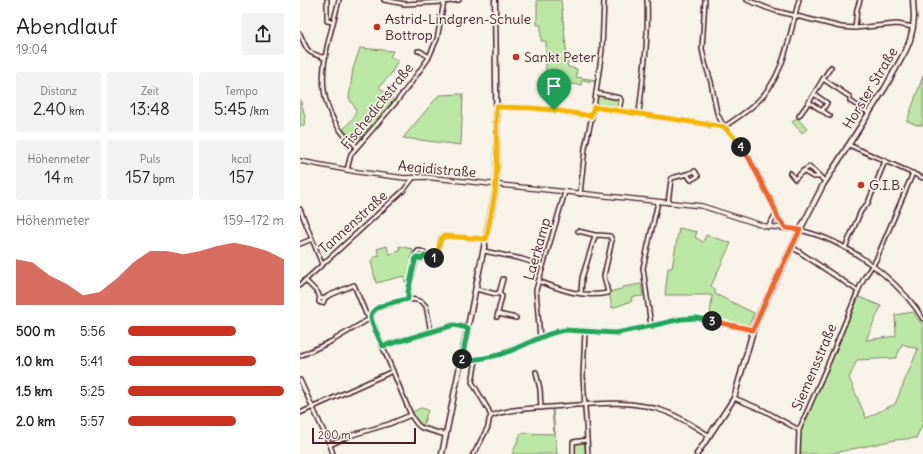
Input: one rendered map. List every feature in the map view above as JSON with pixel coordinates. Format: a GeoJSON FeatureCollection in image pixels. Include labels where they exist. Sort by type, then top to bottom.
{"type":"FeatureCollection","features":[{"type":"Feature","properties":{"kind":"main road"},"geometry":{"type":"LineString","coordinates":[[442,454],[493,209],[496,185],[495,0]]}},
{"type":"Feature","properties":{"kind":"main road","name":"Horster Straße"},"geometry":{"type":"LineString","coordinates":[[697,454],[734,398],[753,330],[765,302],[825,181],[885,88],[906,50],[910,40],[914,17],[913,0]]}},
{"type":"Feature","properties":{"kind":"street"},"geometry":{"type":"LineString","coordinates":[[327,0],[327,21],[333,22]]}},
{"type":"Feature","properties":{"kind":"street"},"geometry":{"type":"LineString","coordinates":[[338,0],[325,58],[323,76],[324,92],[327,106],[341,132],[356,146]]}},
{"type":"Feature","properties":{"kind":"street"},"geometry":{"type":"LineString","coordinates":[[386,0],[405,4],[459,0]]}},
{"type":"Feature","properties":{"kind":"street"},"geometry":{"type":"LineString","coordinates":[[580,194],[585,148],[594,107],[602,50],[604,0]]}},
{"type":"Feature","properties":{"kind":"street"},"geometry":{"type":"LineString","coordinates":[[639,114],[646,52],[647,0]]}},
{"type":"Feature","properties":{"kind":"street"},"geometry":{"type":"LineString","coordinates":[[705,0],[702,49],[718,112],[724,127],[732,135],[749,158],[775,209],[778,218],[786,228]]}},
{"type":"Feature","properties":{"kind":"street"},"geometry":{"type":"LineString","coordinates":[[747,0],[794,16],[841,27],[855,28],[897,24],[912,26]]}},
{"type":"Feature","properties":{"kind":"street"},"geometry":{"type":"LineString","coordinates":[[594,107],[724,127],[756,103],[773,82],[780,70],[799,0]]}},
{"type":"Feature","properties":{"kind":"street"},"geometry":{"type":"LineString","coordinates":[[855,28],[857,9],[860,0]]}},
{"type":"Feature","properties":{"kind":"street","name":"Fischedickstraße"},"geometry":{"type":"LineString","coordinates":[[347,170],[349,157],[356,146],[397,101],[429,56],[437,39],[444,1]]}},
{"type":"Feature","properties":{"kind":"street"},"geometry":{"type":"LineString","coordinates":[[300,34],[306,49],[309,52],[325,58]]}},
{"type":"Feature","properties":{"kind":"street","name":"Fischedickstraße"},"geometry":{"type":"LineString","coordinates":[[418,51],[429,56]]}},
{"type":"Feature","properties":{"kind":"street"},"geometry":{"type":"LineString","coordinates":[[799,116],[831,67]]}},
{"type":"Feature","properties":{"kind":"street"},"geometry":{"type":"LineString","coordinates":[[823,79],[850,97],[850,101],[869,113]]}},
{"type":"Feature","properties":{"kind":"street"},"geometry":{"type":"LineString","coordinates":[[596,93],[620,98],[619,111]]}},
{"type":"Feature","properties":{"kind":"street"},"geometry":{"type":"LineString","coordinates":[[814,94],[827,103],[822,111]]}},
{"type":"Feature","properties":{"kind":"street"},"geometry":{"type":"LineString","coordinates":[[809,102],[830,116]]}},
{"type":"Feature","properties":{"kind":"street"},"geometry":{"type":"LineString","coordinates":[[496,107],[554,110],[591,116]]}},
{"type":"Feature","properties":{"kind":"street"},"geometry":{"type":"LineString","coordinates":[[849,145],[923,178]]}},
{"type":"Feature","properties":{"kind":"street","name":"Aegidistraße"},"geometry":{"type":"LineString","coordinates":[[300,161],[347,170],[385,175],[413,178],[424,177],[702,206],[768,227],[800,230]]}},
{"type":"Feature","properties":{"kind":"street"},"geometry":{"type":"LineString","coordinates":[[845,248],[862,211],[868,203],[885,161]]}},
{"type":"Feature","properties":{"kind":"street"},"geometry":{"type":"LineString","coordinates":[[790,173],[794,180],[809,167],[816,171],[819,177],[825,181]]}},
{"type":"Feature","properties":{"kind":"street"},"geometry":{"type":"LineString","coordinates":[[803,171],[813,177],[819,177]]}},
{"type":"Feature","properties":{"kind":"street","name":"Siemensstraße"},"geometry":{"type":"LineString","coordinates":[[798,454],[799,430],[858,291],[864,278],[876,260],[913,173]]}},
{"type":"Feature","properties":{"kind":"street"},"geometry":{"type":"LineString","coordinates":[[668,203],[672,178],[687,174]]}},
{"type":"Feature","properties":{"kind":"street","name":"Tannenstraße"},"geometry":{"type":"LineString","coordinates":[[300,285],[404,190],[413,178]]}},
{"type":"Feature","properties":{"kind":"street","name":"Laerkamp"},"geometry":{"type":"LineString","coordinates":[[540,338],[536,290],[565,192]]}},
{"type":"Feature","properties":{"kind":"street"},"geometry":{"type":"LineString","coordinates":[[651,326],[643,268],[658,202]]}},
{"type":"Feature","properties":{"kind":"street"},"geometry":{"type":"LineString","coordinates":[[300,209],[322,264]]}},
{"type":"Feature","properties":{"kind":"street"},"geometry":{"type":"LineString","coordinates":[[768,227],[776,213]]}},
{"type":"Feature","properties":{"kind":"street"},"geometry":{"type":"LineString","coordinates":[[800,230],[831,241],[856,254],[872,265],[905,296],[923,319]]}},
{"type":"Feature","properties":{"kind":"street"},"geometry":{"type":"LineString","coordinates":[[538,282],[581,294],[596,295],[608,293],[604,276],[612,239],[609,236],[595,236],[578,231]]}},
{"type":"Feature","properties":{"kind":"street"},"geometry":{"type":"LineString","coordinates":[[416,257],[421,259],[424,256],[434,258],[437,256],[442,237],[444,236],[486,239]]}},
{"type":"Feature","properties":{"kind":"street"},"geometry":{"type":"LineString","coordinates":[[581,294],[582,278],[595,236]]}},
{"type":"Feature","properties":{"kind":"street"},"geometry":{"type":"LineString","coordinates":[[300,244],[312,239]]}},
{"type":"Feature","properties":{"kind":"street"},"geometry":{"type":"LineString","coordinates":[[792,247],[858,291]]}},
{"type":"Feature","properties":{"kind":"street"},"geometry":{"type":"LineString","coordinates":[[484,250],[522,259],[543,266]]}},
{"type":"Feature","properties":{"kind":"street"},"geometry":{"type":"LineString","coordinates":[[408,299],[408,292],[416,254],[420,251],[423,252],[424,256]]}},
{"type":"Feature","properties":{"kind":"street"},"geometry":{"type":"LineString","coordinates":[[503,279],[499,293],[502,296],[498,315],[516,318]]}},
{"type":"Feature","properties":{"kind":"street"},"geometry":{"type":"LineString","coordinates":[[305,280],[322,299],[354,284],[366,314],[371,318],[414,422],[419,426],[446,435]]}},
{"type":"Feature","properties":{"kind":"street"},"geometry":{"type":"LineString","coordinates":[[476,289],[496,294],[499,293]]}},
{"type":"Feature","properties":{"kind":"street"},"geometry":{"type":"LineString","coordinates":[[300,356],[332,341],[371,318],[372,313],[377,308],[408,299],[422,302],[426,306],[431,332]]}},
{"type":"Feature","properties":{"kind":"street"},"geometry":{"type":"LineString","coordinates":[[462,361],[497,356],[540,338],[565,330],[616,333],[681,319],[697,318],[753,330]]}},
{"type":"Feature","properties":{"kind":"street"},"geometry":{"type":"LineString","coordinates":[[383,346],[454,325],[468,328]]}},
{"type":"Feature","properties":{"kind":"street"},"geometry":{"type":"LineString","coordinates":[[585,331],[583,376],[588,454]]}},
{"type":"Feature","properties":{"kind":"street"},"geometry":{"type":"LineString","coordinates":[[473,454],[488,427],[491,416],[472,382],[476,360]]}},
{"type":"Feature","properties":{"kind":"street"},"geometry":{"type":"LineString","coordinates":[[300,413],[393,371]]}},
{"type":"Feature","properties":{"kind":"street"},"geometry":{"type":"LineString","coordinates":[[536,372],[540,389],[541,408]]}},
{"type":"Feature","properties":{"kind":"street"},"geometry":{"type":"LineString","coordinates":[[300,380],[333,454]]}},
{"type":"Feature","properties":{"kind":"street"},"geometry":{"type":"LineString","coordinates":[[734,398],[765,410],[799,430]]}},
{"type":"Feature","properties":{"kind":"street"},"geometry":{"type":"LineString","coordinates":[[491,416],[505,412],[584,404],[618,403],[641,405],[685,420],[710,436]]}},
{"type":"Feature","properties":{"kind":"street"},"geometry":{"type":"LineString","coordinates":[[330,445],[349,436],[389,424],[411,415]]}},
{"type":"Feature","properties":{"kind":"street"},"geometry":{"type":"LineString","coordinates":[[573,454],[573,442],[587,440]]}},
{"type":"Feature","properties":{"kind":"green space"},"geometry":{"type":"Polygon","coordinates":[[[537,0],[561,0],[568,67],[577,69],[576,77],[596,80],[596,82],[582,80],[581,85],[546,81],[546,41],[541,41],[541,25],[537,25],[537,0]]]}},
{"type":"Feature","properties":{"kind":"green space"},"geometry":{"type":"Polygon","coordinates":[[[360,48],[393,51],[390,57],[398,60],[391,74],[379,87],[394,100],[357,141],[355,141],[343,130],[354,117],[356,110],[349,98],[353,69],[360,48]]]}},
{"type":"Feature","properties":{"kind":"green space"},"geometry":{"type":"Polygon","coordinates":[[[923,76],[923,125],[917,125],[907,121],[923,76]]]}},
{"type":"Feature","properties":{"kind":"green space"},"geometry":{"type":"Polygon","coordinates":[[[463,94],[461,145],[403,138],[439,95],[463,94]]]}},
{"type":"Feature","properties":{"kind":"green space"},"geometry":{"type":"Polygon","coordinates":[[[597,97],[618,98],[620,100],[618,107],[616,109],[597,106],[597,97]]]}},
{"type":"Feature","properties":{"kind":"green space"},"geometry":{"type":"Polygon","coordinates":[[[300,99],[305,116],[304,126],[300,125],[300,99]]]}},
{"type":"Feature","properties":{"kind":"green space"},"geometry":{"type":"Polygon","coordinates":[[[797,118],[807,129],[802,133],[792,122],[797,118]]]}},
{"type":"Feature","properties":{"kind":"green space"},"geometry":{"type":"Polygon","coordinates":[[[679,228],[697,232],[695,237],[703,242],[706,235],[731,243],[711,286],[715,289],[715,294],[754,313],[750,323],[747,326],[712,319],[712,317],[710,317],[712,295],[665,295],[668,268],[672,268],[679,228]]]}},
{"type":"Feature","properties":{"kind":"green space"},"geometry":{"type":"Polygon","coordinates":[[[387,246],[389,254],[400,251],[399,246],[413,249],[411,259],[414,259],[409,282],[405,282],[404,276],[376,283],[371,261],[375,257],[379,256],[377,249],[387,246]]]}},
{"type":"Feature","properties":{"kind":"green space"},"geometry":{"type":"Polygon","coordinates":[[[641,284],[643,296],[632,297],[632,301],[612,308],[609,292],[621,289],[623,287],[641,284]]]}},
{"type":"Feature","properties":{"kind":"green space"},"geometry":{"type":"Polygon","coordinates":[[[859,297],[881,306],[866,340],[896,336],[895,315],[913,312],[923,326],[923,423],[916,438],[895,440],[829,454],[800,454],[801,430],[859,297]],[[902,344],[896,358],[857,360],[849,378],[866,418],[895,404],[918,349],[902,344]]]}},
{"type":"Feature","properties":{"kind":"green space"},"geometry":{"type":"Polygon","coordinates":[[[421,408],[428,410],[423,426],[416,420],[412,412],[421,408]]]}},
{"type":"Feature","properties":{"kind":"green space"},"geometry":{"type":"Polygon","coordinates":[[[552,410],[557,454],[512,454],[521,433],[554,434],[552,410]]]}},
{"type":"Feature","properties":{"kind":"green space"},"geometry":{"type":"Polygon","coordinates":[[[583,442],[585,444],[585,454],[575,454],[575,443],[583,442]]]}},
{"type":"Feature","properties":{"kind":"place","name":"Astrid-Lindgren-Schule Bottrop"},"geometry":{"type":"Point","coordinates":[377,27]}},
{"type":"Feature","properties":{"kind":"place","name":"Sankt Peter"},"geometry":{"type":"Point","coordinates":[516,57]}},
{"type":"Feature","properties":{"kind":"place","name":"G.I.B."},"geometry":{"type":"Point","coordinates":[861,185]}},
{"type":"Feature","properties":{"kind":"route"},"geometry":{"type":"LineString","coordinates":[[496,107],[554,110],[591,116],[594,107],[724,127],[732,135],[749,158],[775,209],[778,218],[786,228],[800,230],[753,330],[697,318],[681,319],[616,333],[565,330],[540,338],[497,356],[462,361],[468,328],[454,325],[383,346],[371,318],[371,314],[377,308],[408,299],[408,292],[416,257],[422,259],[424,256],[434,258],[437,256],[441,238],[444,236],[486,239],[495,193],[497,164],[496,107]]}}]}
